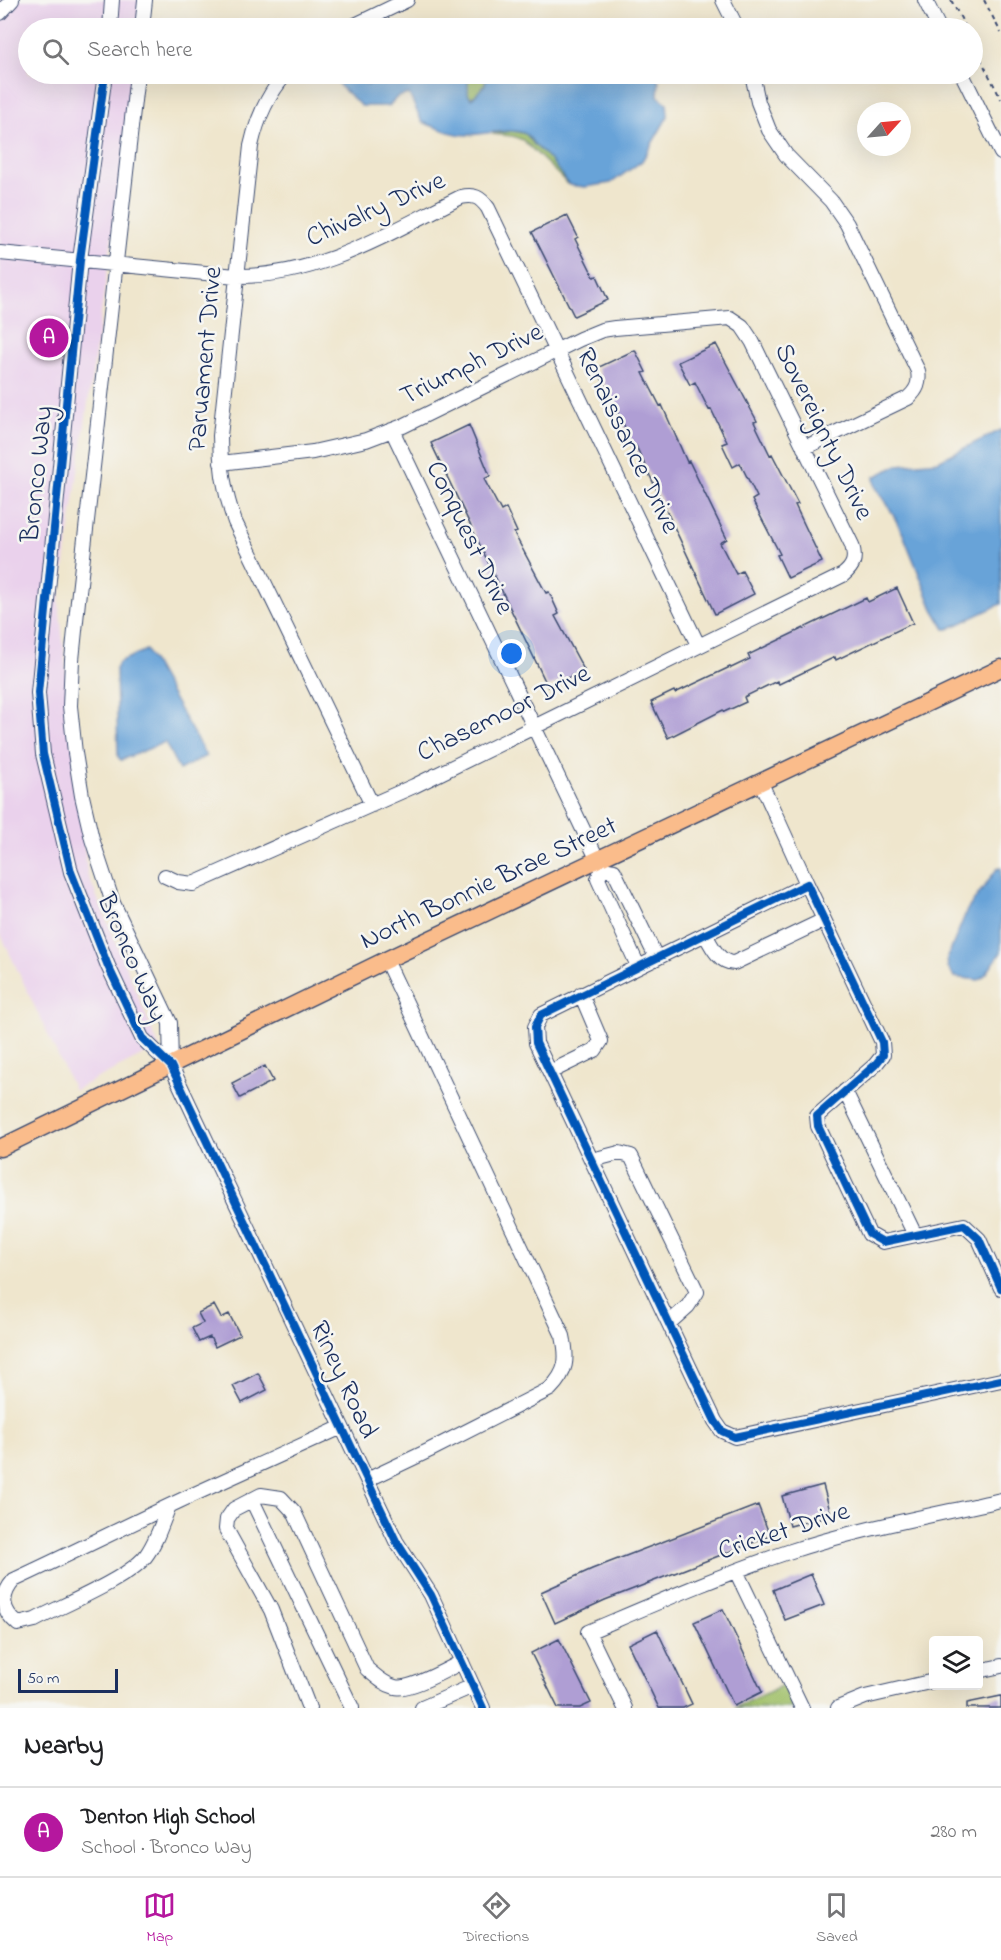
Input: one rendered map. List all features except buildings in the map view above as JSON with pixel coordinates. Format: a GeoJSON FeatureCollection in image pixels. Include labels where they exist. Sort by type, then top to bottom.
{"type":"FeatureCollection","features":[{"type":"Feature","properties":{"kind":"main road","name":"North Bonnie Brae Street"},"geometry":{"type":"LineString","coordinates":[[0,1148],[386,960],[600,865],[761,783],[1001,668]]}},
{"type":"Feature","properties":{"kind":"street"},"geometry":{"type":"LineString","coordinates":[[0,13],[12,0]]}},
{"type":"Feature","properties":{"kind":"street"},"geometry":{"type":"LineString","coordinates":[[111,18],[112,0]]}},
{"type":"Feature","properties":{"kind":"street"},"geometry":{"type":"LineString","coordinates":[[143,18],[145,0]]}},
{"type":"Feature","properties":{"kind":"street"},"geometry":{"type":"LineString","coordinates":[[369,18],[406,0]]}},
{"type":"Feature","properties":{"kind":"street"},"geometry":{"type":"LineString","coordinates":[[723,0],[732,18]]}},
{"type":"Feature","properties":{"kind":"street"},"geometry":{"type":"LineString","coordinates":[[925,0],[934,18]]}},
{"type":"Feature","properties":{"kind":"street","name":"Bronco Way"},"geometry":{"type":"LineString","coordinates":[[104,84],[80,260],[38,693],[43,754],[70,872],[88,919],[142,1038],[171,1066]]}},
{"type":"Feature","properties":{"kind":"street","name":"Bronco Way"},"geometry":{"type":"LineString","coordinates":[[136,84],[78,601],[70,706],[75,753],[92,839],[113,903],[170,1023],[171,1066]]}},
{"type":"Feature","properties":{"kind":"street","name":"Paruament Drive"},"geometry":{"type":"LineString","coordinates":[[278,84],[271,93],[255,131],[236,276],[220,436],[222,463],[226,493],[235,522],[372,805]]}},
{"type":"Feature","properties":{"kind":"street"},"geometry":{"type":"LineString","coordinates":[[755,84],[763,117],[776,141],[796,166],[831,201],[854,236],[918,371],[918,386],[908,398],[804,448]]}},
{"type":"Feature","properties":{"kind":"street"},"geometry":{"type":"LineString","coordinates":[[967,84],[1001,153]]}},
{"type":"Feature","properties":{"kind":"street","name":"Chivalry Drive"},"geometry":{"type":"LineString","coordinates":[[0,253],[236,276],[258,276],[280,273],[337,258],[461,197],[477,196]]}},
{"type":"Feature","properties":{"kind":"street","name":"Renaissance Drive"},"geometry":{"type":"LineString","coordinates":[[477,196],[488,208],[698,645]]}},
{"type":"Feature","properties":{"kind":"street","name":"Triumph Drive"},"geometry":{"type":"LineString","coordinates":[[222,463],[313,452],[366,440],[392,430],[591,334],[615,328],[730,318],[742,326]]}},
{"type":"Feature","properties":{"kind":"street","name":"Sovereignty Drive"},"geometry":{"type":"LineString","coordinates":[[742,326],[752,341],[852,545],[854,561]]}},
{"type":"Feature","properties":{"kind":"street","name":"Conquest Drive"},"geometry":{"type":"LineString","coordinates":[[392,430],[600,865]]}},
{"type":"Feature","properties":{"kind":"street","name":"Chasemoor Drive"},"geometry":{"type":"LineString","coordinates":[[165,876],[186,884],[200,882],[372,805],[843,575],[851,568],[854,561]]}},
{"type":"Feature","properties":{"kind":"street"},"geometry":{"type":"LineString","coordinates":[[761,783],[882,1042],[883,1055],[817,1116],[818,1126],[869,1234],[883,1242],[964,1225],[979,1239],[1001,1288]]}},
{"type":"Feature","properties":{"kind":"street"},"geometry":{"type":"LineString","coordinates":[[638,966],[598,879],[600,865],[614,871],[656,957]]}},
{"type":"Feature","properties":{"kind":"street"},"geometry":{"type":"LineString","coordinates":[[807,884],[540,1015],[535,1027],[536,1042],[715,1421],[722,1431],[735,1437],[1001,1380]]}},
{"type":"Feature","properties":{"kind":"street"},"geometry":{"type":"LineString","coordinates":[[705,934],[714,950],[728,963],[734,963],[824,920]]}},
{"type":"Feature","properties":{"kind":"street"},"geometry":{"type":"LineString","coordinates":[[367,1480],[550,1389],[557,1382],[566,1363],[563,1336],[386,960]]}},
{"type":"Feature","properties":{"kind":"street"},"geometry":{"type":"LineString","coordinates":[[550,1072],[595,1050],[602,1041],[580,994]]}},
{"type":"Feature","properties":{"kind":"street","name":"Riney Road"},"geometry":{"type":"LineString","coordinates":[[171,1066],[396,1541],[431,1595],[483,1708]]}},
{"type":"Feature","properties":{"kind":"street"},"geometry":{"type":"LineString","coordinates":[[845,1091],[915,1235]]}},
{"type":"Feature","properties":{"kind":"street"},"geometry":{"type":"LineString","coordinates":[[592,1160],[619,1154],[631,1156],[697,1292],[688,1306],[669,1323]]}},
{"type":"Feature","properties":{"kind":"street"},"geometry":{"type":"LineString","coordinates":[[169,1506],[155,1540],[145,1556],[130,1571],[35,1620],[18,1624],[9,1617],[3,1604],[5,1590],[14,1580],[169,1506],[342,1427]]}},
{"type":"Feature","properties":{"kind":"street"},"geometry":{"type":"LineString","coordinates":[[309,1708],[271,1610],[226,1529],[227,1519],[234,1509],[261,1495],[281,1498],[294,1512],[367,1669],[382,1682],[397,1688],[411,1685],[462,1662]]}},
{"type":"Feature","properties":{"kind":"street"},"geometry":{"type":"LineString","coordinates":[[252,1500],[352,1708]]}},
{"type":"Feature","properties":{"kind":"street","name":"Cricket Drive"},"geometry":{"type":"LineString","coordinates":[[625,1708],[588,1632],[662,1600],[788,1552],[836,1538],[1001,1500]]}},
{"type":"Feature","properties":{"kind":"street"},"geometry":{"type":"LineString","coordinates":[[736,1571],[802,1708]]}},
{"type":"Feature","properties":{"kind":"street"},"geometry":{"type":"LineString","coordinates":[[983,1670],[1001,1666]]}},
{"type":"Feature","properties":{"kind":"street"},"geometry":{"type":"LineString","coordinates":[[838,1708],[865,1697],[929,1682]]}},
{"type":"Feature","properties":{"kind":"street"},"geometry":{"type":"LineString","coordinates":[[422,1708],[473,1686]]}},
{"type":"Feature","properties":{"kind":"path"},"geometry":{"type":"LineString","coordinates":[[951,0],[961,18]]}},
{"type":"Feature","properties":{"kind":"path"},"geometry":{"type":"LineString","coordinates":[[984,0],[1001,33]]}},
{"type":"Feature","properties":{"kind":"path"},"geometry":{"type":"LineString","coordinates":[[983,64],[1001,99]]}},
{"type":"Feature","properties":{"kind":"shaded area"},"geometry":{"type":"Polygon","coordinates":[[[0,0],[145,0],[144,18],[18,18],[18,84],[135,84],[59,602],[87,873],[159,1047],[74,1090],[0,933],[0,0]]]}},
{"type":"Feature","properties":{"kind":"green space"},"geometry":{"type":"Polygon","coordinates":[[[468,84],[484,84],[477,94],[471,97],[468,94],[468,84]]]}},
{"type":"Feature","properties":{"kind":"green space"},"geometry":{"type":"Polygon","coordinates":[[[512,131],[526,134],[533,144],[553,162],[569,185],[523,140],[513,136],[492,134],[512,131]]]}},
{"type":"Feature","properties":{"kind":"green space"},"geometry":{"type":"Polygon","coordinates":[[[783,1685],[794,1708],[735,1708],[783,1685]]]}},
{"type":"Feature","properties":{"kind":"water"},"geometry":{"type":"Polygon","coordinates":[[[339,84],[468,84],[468,94],[471,99],[485,84],[659,84],[658,96],[667,103],[668,116],[642,161],[611,183],[585,187],[569,185],[550,160],[522,132],[455,134],[422,122],[409,94],[397,97],[389,106],[361,106],[339,84]]]}},
{"type":"Feature","properties":{"kind":"water"},"geometry":{"type":"Polygon","coordinates":[[[1001,430],[1001,604],[945,629],[933,609],[903,534],[875,486],[874,477],[898,465],[938,461],[1001,430]]]}},
{"type":"Feature","properties":{"kind":"water"},"geometry":{"type":"Polygon","coordinates":[[[146,650],[206,756],[179,770],[165,742],[121,760],[118,757],[116,669],[119,662],[146,650]]]}},
{"type":"Feature","properties":{"kind":"water"},"geometry":{"type":"Polygon","coordinates":[[[1001,868],[1001,952],[987,973],[979,980],[954,977],[948,967],[947,959],[967,910],[997,869],[1001,868]]]}},
{"type":"Feature","properties":{"kind":"cycle path"},"geometry":{"type":"LineString","coordinates":[[104,84],[80,260],[38,693],[43,754],[71,872],[108,966],[142,1038],[171,1066],[396,1541],[431,1595],[483,1708]]}},
{"type":"Feature","properties":{"kind":"cycle path"},"geometry":{"type":"LineString","coordinates":[[1001,1288],[979,1239],[964,1225],[883,1242],[869,1234],[818,1126],[817,1116],[875,1065],[883,1055],[882,1042],[807,884],[541,1015],[535,1027],[536,1043],[715,1421],[722,1431],[735,1437],[1001,1380]]}},
{"type":"Feature","properties":{"kind":"place","name":"Denton High School"},"geometry":{"type":"Point","coordinates":[49,338]}}]}
